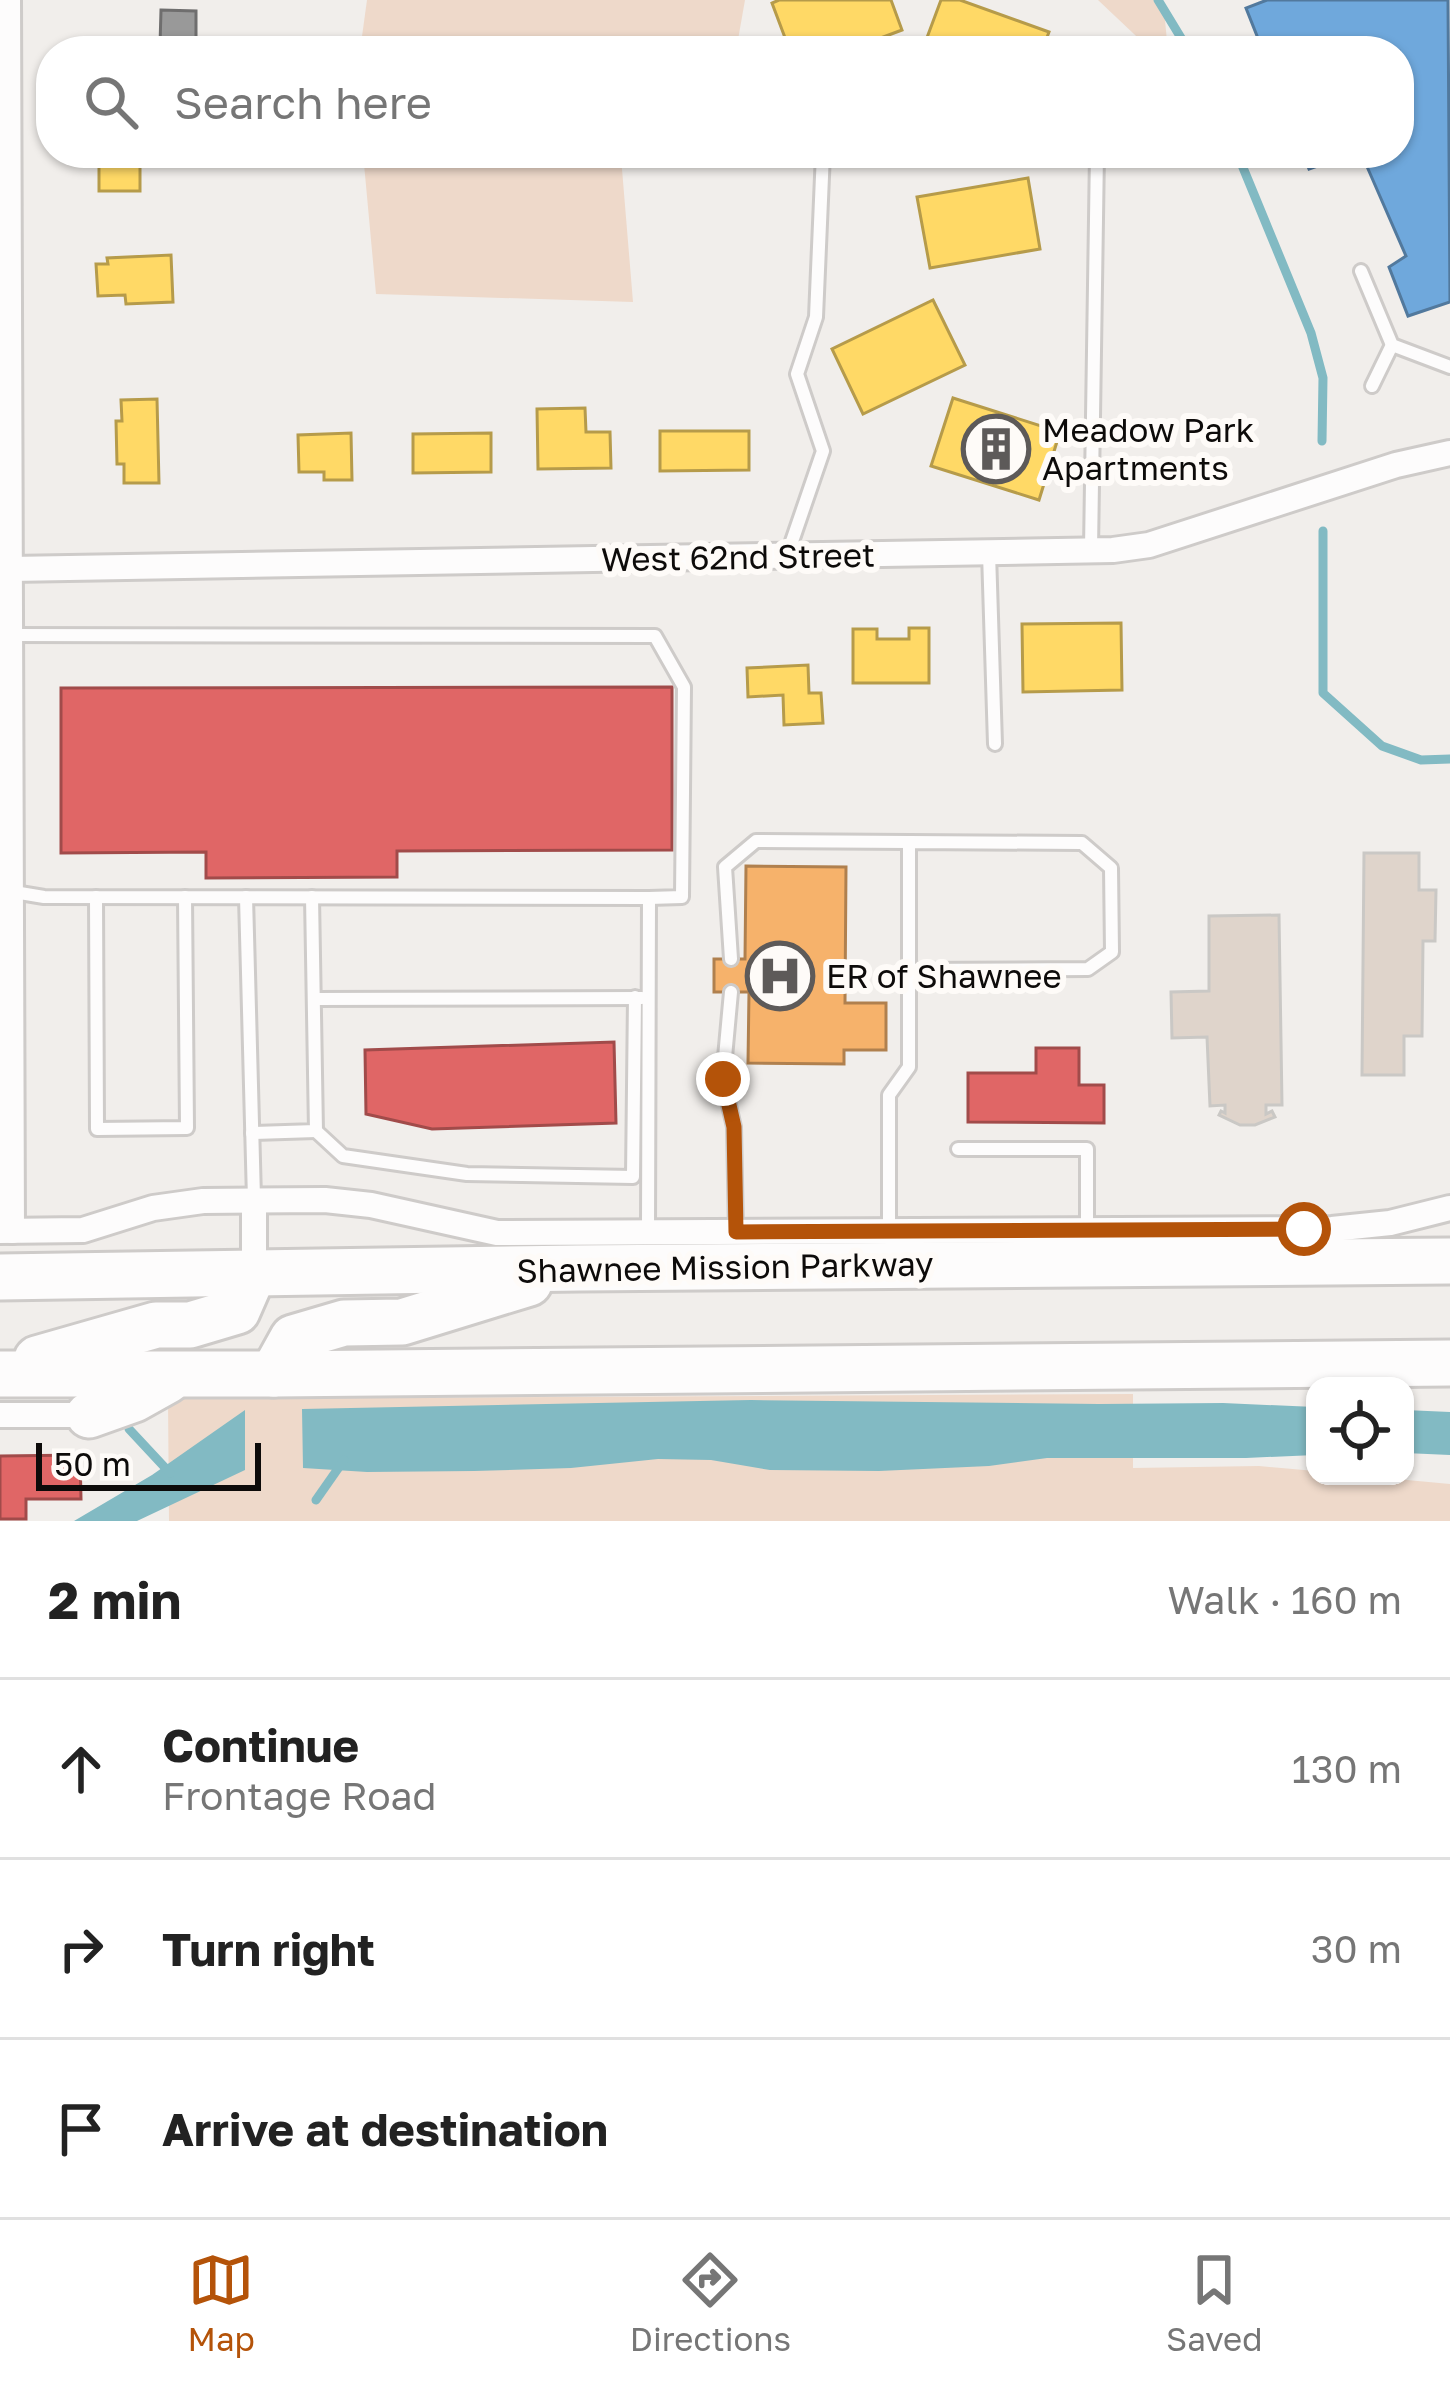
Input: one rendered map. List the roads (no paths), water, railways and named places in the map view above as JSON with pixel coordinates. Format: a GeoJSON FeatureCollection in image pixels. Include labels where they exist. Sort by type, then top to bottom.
{"type":"FeatureCollection","features":[{"type":"Feature","properties":{"kind":"highway","name":"Shawnee Mission Parkway"},"geometry":{"type":"LineString","coordinates":[[0,1277],[1450,1261]]}},
{"type":"Feature","properties":{"kind":"highway"},"geometry":{"type":"LineString","coordinates":[[273,1374],[293,1338],[344,1323],[401,1322],[579,1268]]}},
{"type":"Feature","properties":{"kind":"highway"},"geometry":{"type":"LineString","coordinates":[[0,1372],[156,1325],[190,1324],[237,1311],[254,1272]]}},
{"type":"Feature","properties":{"kind":"highway"},"geometry":{"type":"LineString","coordinates":[[0,1372],[177,1375],[1450,1363]]}},
{"type":"Feature","properties":{"kind":"highway"},"geometry":{"type":"LineString","coordinates":[[89,1415],[134,1400],[177,1375]]}},
{"type":"Feature","properties":{"kind":"street"},"geometry":{"type":"LineString","coordinates":[[8,0],[5,449],[11,569],[6,635],[6,1231],[83,1230],[153,1208],[254,1200],[371,1205],[497,1233],[1332,1229],[1390,1223],[1450,1208]]}},
{"type":"Feature","properties":{"kind":"street","name":"West 62nd Street"},"geometry":{"type":"LineString","coordinates":[[11,569],[1091,550],[1149,545],[1396,465],[1450,453]]}},
{"type":"Feature","properties":{"kind":"street"},"geometry":{"type":"LineString","coordinates":[[254,1200],[254,1272]]}},
{"type":"Feature","properties":{"kind":"street"},"geometry":{"type":"LineString","coordinates":[[0,1415],[89,1415]]}},
{"type":"Feature","properties":{"kind":"lane"},"geometry":{"type":"LineString","coordinates":[[787,556],[823,451],[797,374],[816,317],[822,168]]}},
{"type":"Feature","properties":{"kind":"lane"},"geometry":{"type":"LineString","coordinates":[[1091,550],[1097,168]]}},
{"type":"Feature","properties":{"kind":"lane"},"geometry":{"type":"LineString","coordinates":[[1361,271],[1392,345],[1450,367]]}},
{"type":"Feature","properties":{"kind":"lane"},"geometry":{"type":"LineString","coordinates":[[1372,386],[1392,345]]}},
{"type":"Feature","properties":{"kind":"lane"},"geometry":{"type":"LineString","coordinates":[[989,552],[995,743]]}},
{"type":"Feature","properties":{"kind":"lane"},"geometry":{"type":"LineString","coordinates":[[6,635],[655,636],[684,687],[682,897],[44,897],[6,891]]}},
{"type":"Feature","properties":{"kind":"lane"},"geometry":{"type":"LineString","coordinates":[[731,959],[725,867],[756,841],[1082,843],[1111,868],[1112,952],[1088,970],[909,970]]}},
{"type":"Feature","properties":{"kind":"lane"},"geometry":{"type":"LineString","coordinates":[[889,1231],[889,1095],[909,1067],[909,842]]}},
{"type":"Feature","properties":{"kind":"lane"},"geometry":{"type":"LineString","coordinates":[[96,897],[97,1129],[187,1128],[185,897]]}},
{"type":"Feature","properties":{"kind":"lane"},"geometry":{"type":"LineString","coordinates":[[246,897],[254,1200]]}},
{"type":"Feature","properties":{"kind":"lane"},"geometry":{"type":"LineString","coordinates":[[312,897],[316,1131]]}},
{"type":"Feature","properties":{"kind":"lane"},"geometry":{"type":"LineString","coordinates":[[253,1132],[316,1131],[343,1156],[467,1174],[633,1177],[650,898]]}},
{"type":"Feature","properties":{"kind":"lane"},"geometry":{"type":"LineString","coordinates":[[731,992],[723,1079],[734,1127],[736,1232]]}},
{"type":"Feature","properties":{"kind":"lane"},"geometry":{"type":"LineString","coordinates":[[314,999],[642,998]]}},
{"type":"Feature","properties":{"kind":"lane"},"geometry":{"type":"LineString","coordinates":[[642,998],[648,1232]]}},
{"type":"Feature","properties":{"kind":"lane"},"geometry":{"type":"LineString","coordinates":[[958,1148],[1087,1149],[1087,1230]]}},
{"type":"Feature","properties":{"kind":"water"},"geometry":{"type":"Polygon","coordinates":[[[751,1400],[1306,1407],[1306,1455],[1047,1458],[879,1471],[770,1470],[711,1460],[658,1459],[571,1468],[367,1472],[303,1468],[302,1409],[751,1400]]]}},
{"type":"Feature","properties":{"kind":"water"},"geometry":{"type":"Polygon","coordinates":[[[245,1410],[245,1470],[137,1521],[74,1521],[152,1475],[245,1410]]]}},
{"type":"Feature","properties":{"kind":"water"},"geometry":{"type":"Polygon","coordinates":[[[1414,1410],[1450,1412],[1450,1455],[1414,1453],[1414,1410]]]}},
{"type":"Feature","properties":{"kind":"waterway"},"geometry":{"type":"LineString","coordinates":[[1158,0],[1180,36]]}},
{"type":"Feature","properties":{"kind":"waterway"},"geometry":{"type":"LineString","coordinates":[[1243,168],[1311,333],[1323,378],[1322,441]]}},
{"type":"Feature","properties":{"kind":"waterway"},"geometry":{"type":"LineString","coordinates":[[1323,531],[1323,693],[1382,746],[1421,760],[1450,759]]}},
{"type":"Feature","properties":{"kind":"waterway"},"geometry":{"type":"LineString","coordinates":[[129,1429],[170,1473]]}},
{"type":"Feature","properties":{"kind":"waterway"},"geometry":{"type":"LineString","coordinates":[[316,1500],[344,1460]]}},
{"type":"Feature","properties":{"kind":"place","name":"Meadow Park Apartments"},"geometry":{"type":"Point","coordinates":[996,449]}},
{"type":"Feature","properties":{"kind":"place","name":"ER of Shawnee"},"geometry":{"type":"Point","coordinates":[780,976]}}]}
